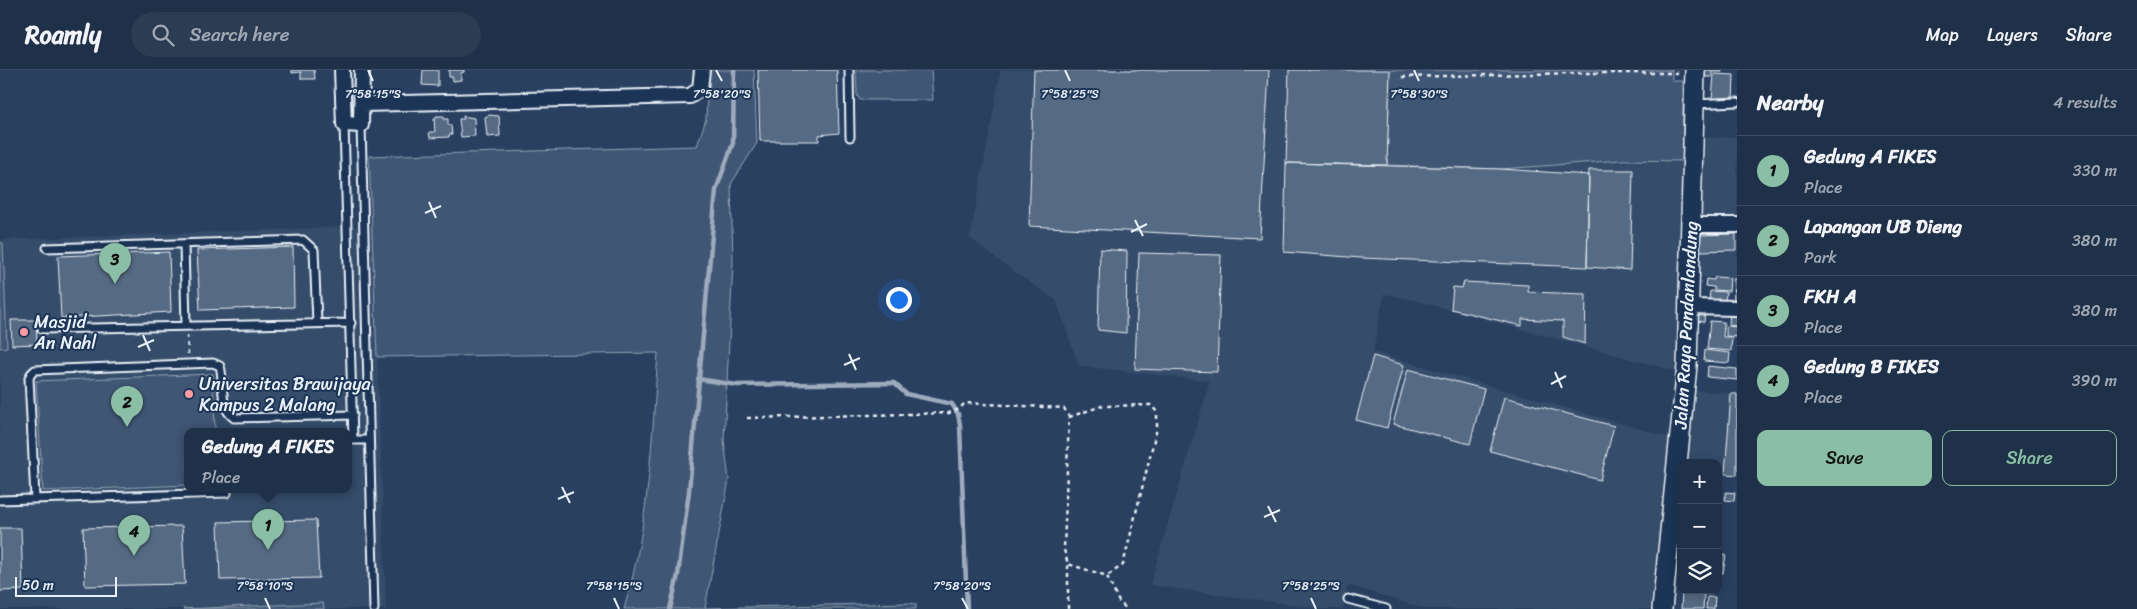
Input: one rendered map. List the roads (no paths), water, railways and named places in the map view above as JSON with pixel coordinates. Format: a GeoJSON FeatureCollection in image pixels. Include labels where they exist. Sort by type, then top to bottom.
{"type":"FeatureCollection","features":[{"type":"Feature","properties":{"kind":"street"},"geometry":{"type":"LineString","coordinates":[[342,70],[344,124],[361,126],[363,104],[362,70]]}},
{"type":"Feature","properties":{"kind":"street"},"geometry":{"type":"LineString","coordinates":[[363,104],[690,96],[700,89],[702,70]]}},
{"type":"Feature","properties":{"kind":"street","name":"Jalan Raya Pandanlandung"},"geometry":{"type":"LineString","coordinates":[[1662,609],[1683,416],[1690,307],[1695,72]]}},
{"type":"Feature","properties":{"kind":"street"},"geometry":{"type":"LineString","coordinates":[[1692,225],[1737,225]]}},
{"type":"Feature","properties":{"kind":"street"},"geometry":{"type":"LineString","coordinates":[[1690,307],[1737,308]]}},
{"type":"Feature","properties":{"kind":"lane"},"geometry":{"type":"LineString","coordinates":[[849,70],[850,137]]}},
{"type":"Feature","properties":{"kind":"lane"},"geometry":{"type":"LineString","coordinates":[[1694,104],[1737,102]]}},
{"type":"Feature","properties":{"kind":"lane"},"geometry":{"type":"LineString","coordinates":[[344,124],[351,323],[352,428]]}},
{"type":"Feature","properties":{"kind":"lane"},"geometry":{"type":"LineString","coordinates":[[361,126],[374,609]]}},
{"type":"Feature","properties":{"kind":"lane"},"geometry":{"type":"LineString","coordinates":[[47,248],[303,240],[314,250],[317,323]]}},
{"type":"Feature","properties":{"kind":"lane"},"geometry":{"type":"LineString","coordinates":[[184,244],[186,326]]}},
{"type":"Feature","properties":{"kind":"lane"},"geometry":{"type":"LineString","coordinates":[[42,329],[351,323]]}},
{"type":"Feature","properties":{"kind":"lane"},"geometry":{"type":"LineString","coordinates":[[35,498],[31,374],[41,369],[213,363],[220,366],[224,403],[228,414],[240,419],[353,415]]}},
{"type":"Feature","properties":{"kind":"lane"},"geometry":{"type":"LineString","coordinates":[[352,440],[369,440]]}},
{"type":"Feature","properties":{"kind":"lane"},"geometry":{"type":"LineString","coordinates":[[0,500],[227,493]]}},
{"type":"Feature","properties":{"kind":"lane"},"geometry":{"type":"LineString","coordinates":[[1348,599],[1386,609]]}},
{"type":"Feature","properties":{"kind":"waterway"},"geometry":{"type":"LineString","coordinates":[[670,609],[678,575],[689,491],[716,190],[733,143],[734,70]]}},
{"type":"Feature","properties":{"kind":"waterway"},"geometry":{"type":"LineString","coordinates":[[698,379],[737,385],[894,383],[906,394],[952,404],[958,414],[960,425],[967,609]]}},
{"type":"Feature","properties":{"kind":"place","name":"FKH A"},"geometry":{"type":"Point","coordinates":[115,284]}},
{"type":"Feature","properties":{"kind":"place","name":"Masjid An Nahl"},"geometry":{"type":"Point","coordinates":[24,332]}},
{"type":"Feature","properties":{"kind":"place","name":"Universitas Brawijaya Kampus 2 Malang"},"geometry":{"type":"Point","coordinates":[189,394]}},
{"type":"Feature","properties":{"kind":"place","name":"Lapangan UB Dieng"},"geometry":{"type":"Point","coordinates":[127,427]}},
{"type":"Feature","properties":{"kind":"place","name":"Gedung A FIKES"},"geometry":{"type":"Point","coordinates":[268,550]}},
{"type":"Feature","properties":{"kind":"place","name":"Gedung B FIKES"},"geometry":{"type":"Point","coordinates":[134,556]}}]}
